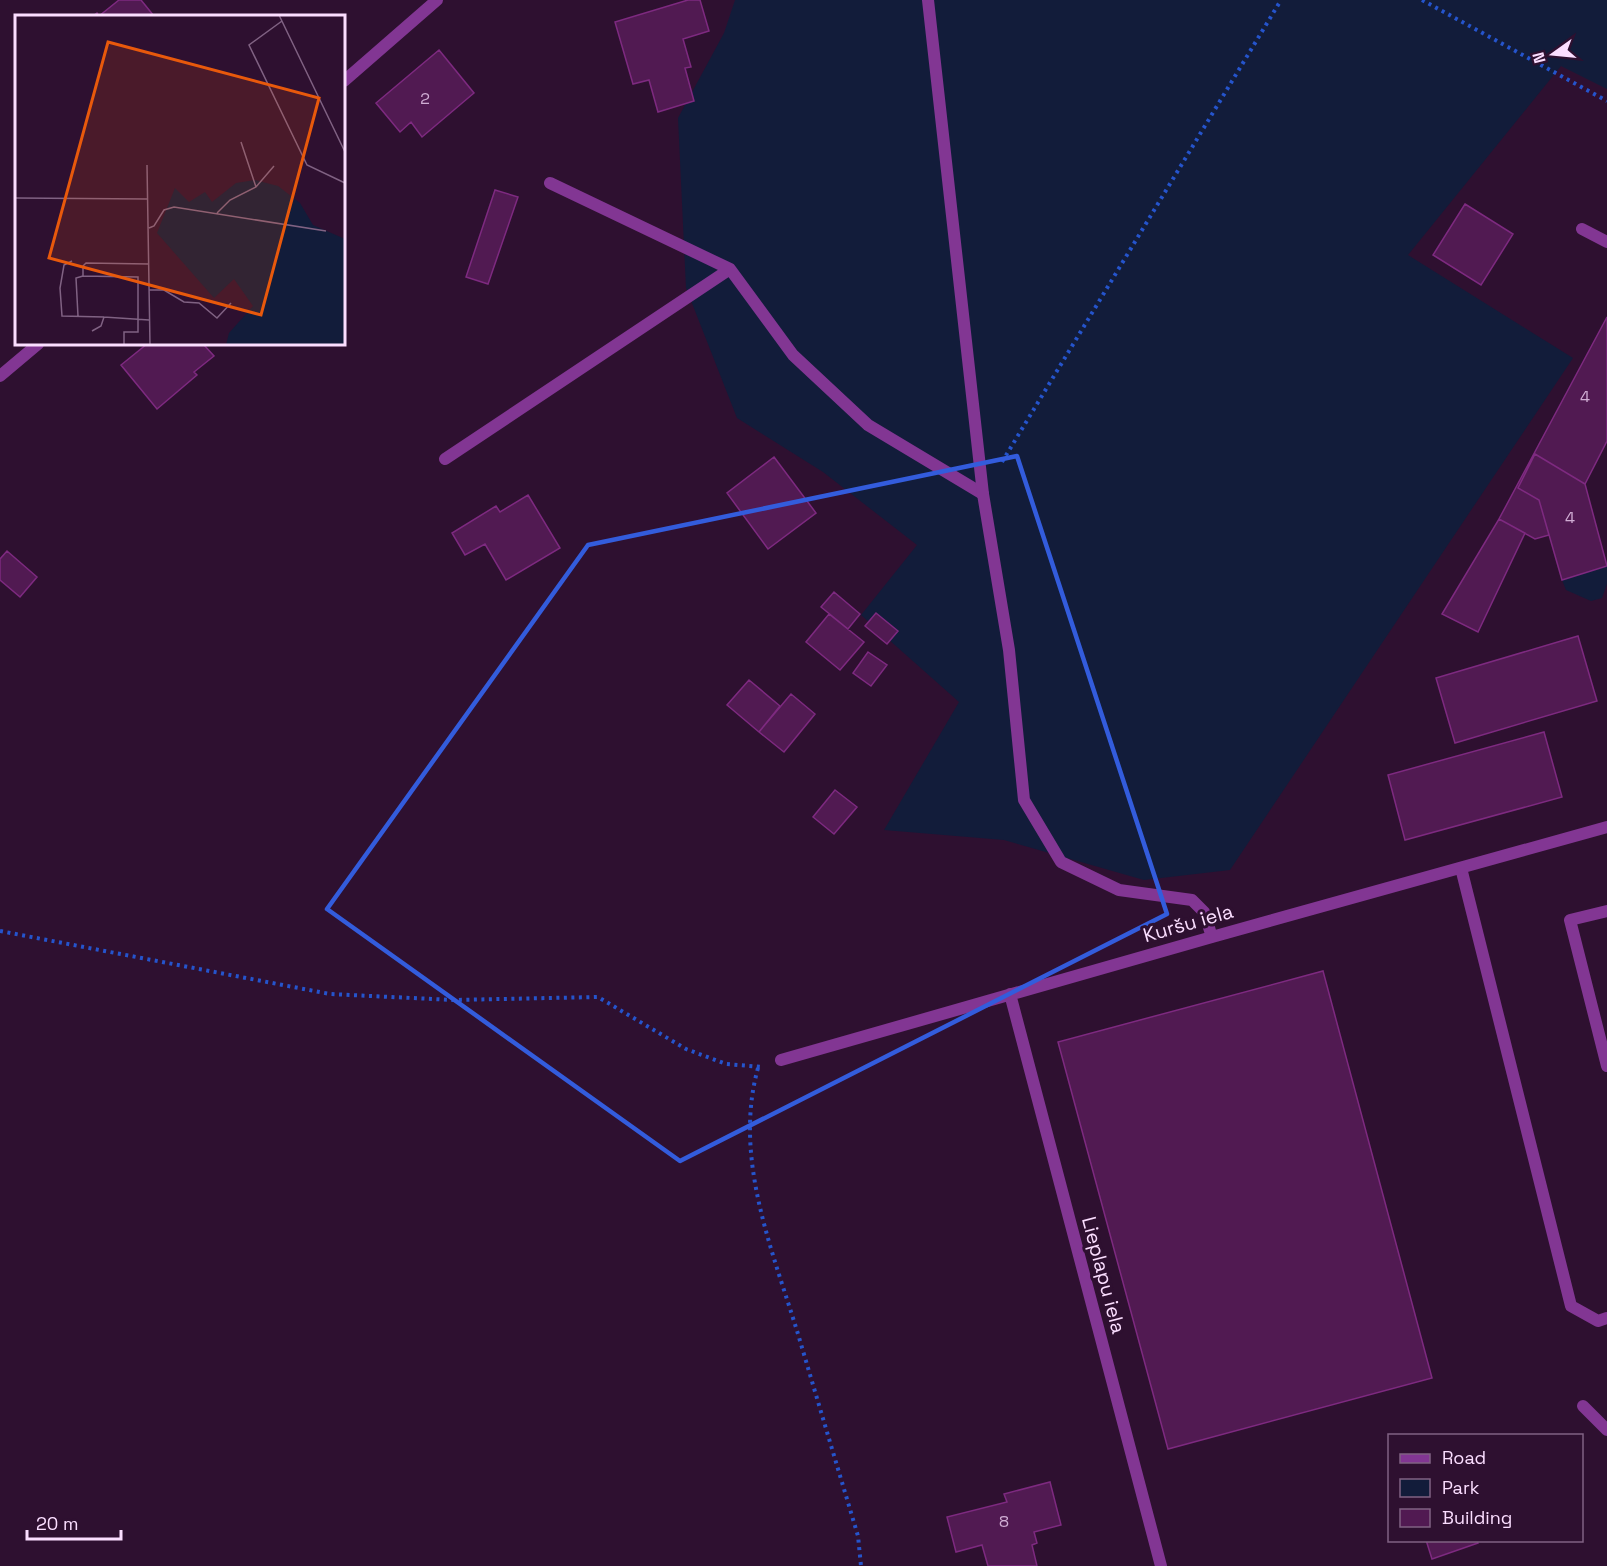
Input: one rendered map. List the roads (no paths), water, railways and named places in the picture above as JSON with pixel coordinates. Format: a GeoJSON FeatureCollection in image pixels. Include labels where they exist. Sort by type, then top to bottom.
{"type":"FeatureCollection","features":[{"type":"Feature","properties":{"kind":"street"},"geometry":{"type":"LineString","coordinates":[[345,80],[437,0]]}},
{"type":"Feature","properties":{"kind":"street"},"geometry":{"type":"LineString","coordinates":[[928,0],[984,494],[1009,650],[1024,800],[1061,862],[1119,890],[1192,900],[1204,912],[1212,937]]}},
{"type":"Feature","properties":{"kind":"street"},"geometry":{"type":"LineString","coordinates":[[550,183],[730,269],[793,354],[868,425],[984,494]]}},
{"type":"Feature","properties":{"kind":"street"},"geometry":{"type":"LineString","coordinates":[[1582,229],[1607,242]]}},
{"type":"Feature","properties":{"kind":"street"},"geometry":{"type":"LineString","coordinates":[[446,459],[730,269]]}},
{"type":"Feature","properties":{"kind":"street"},"geometry":{"type":"LineString","coordinates":[[0,376],[37,345]]}},
{"type":"Feature","properties":{"kind":"street","name":"Kuršu iela"},"geometry":{"type":"LineString","coordinates":[[781,1060],[1607,827]]}},
{"type":"Feature","properties":{"kind":"street"},"geometry":{"type":"LineString","coordinates":[[1461,868],[1570,1306],[1598,1321],[1607,1318]]}},
{"type":"Feature","properties":{"kind":"street"},"geometry":{"type":"LineString","coordinates":[[1607,910],[1570,920],[1607,1066]]}},
{"type":"Feature","properties":{"kind":"street","name":"Lieplapu iela"},"geometry":{"type":"LineString","coordinates":[[1010,994],[1161,1566]]}},
{"type":"Feature","properties":{"kind":"street"},"geometry":{"type":"LineString","coordinates":[[1583,1406],[1607,1430]]}}]}
